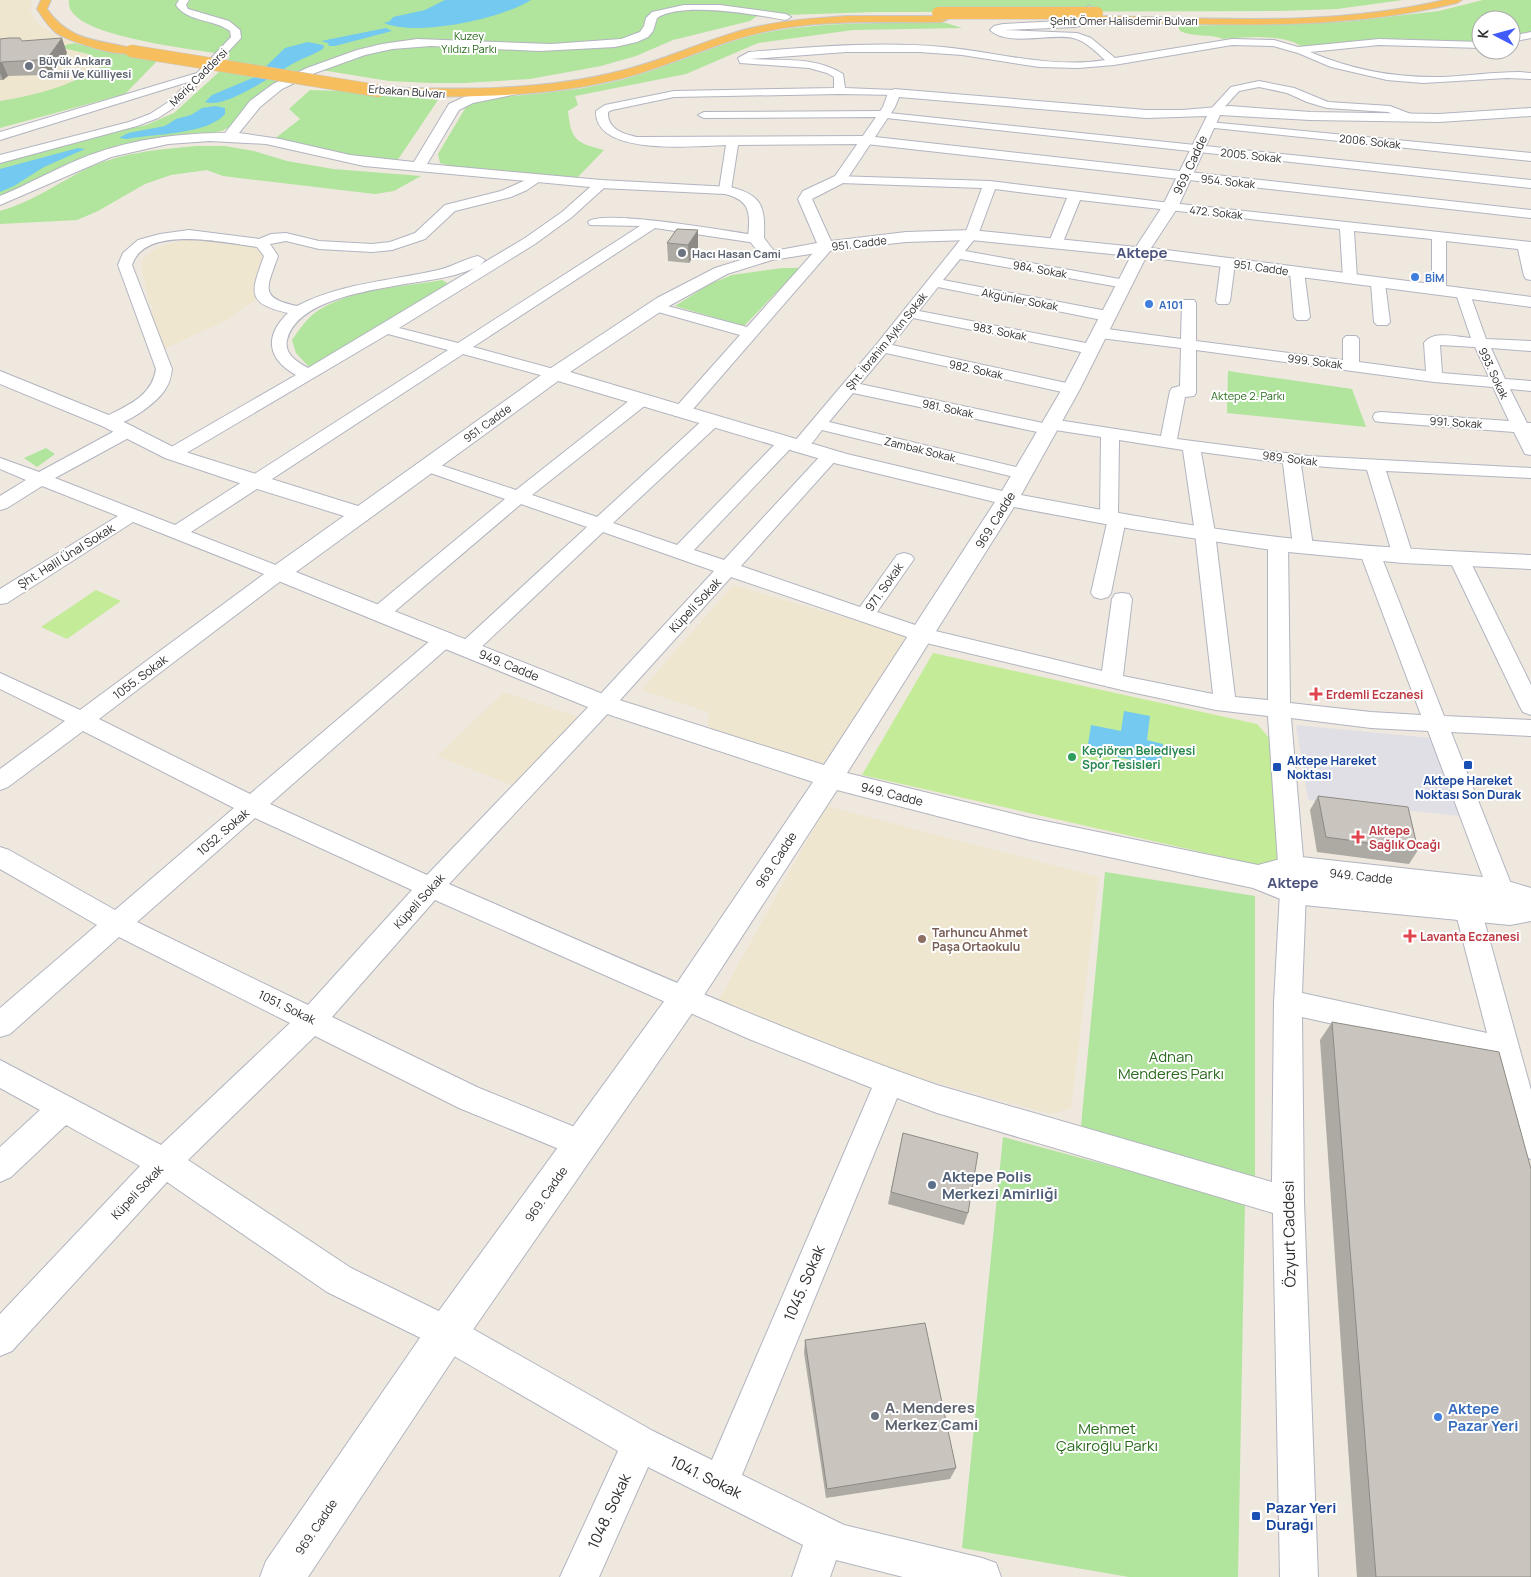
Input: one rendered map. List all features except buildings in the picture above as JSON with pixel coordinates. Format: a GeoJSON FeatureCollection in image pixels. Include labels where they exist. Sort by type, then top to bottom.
{"type":"FeatureCollection","features":[{"type":"Feature","properties":{"kind":"highway","name":"Erbakan Bulvarı"},"geometry":{"type":"LineString","coordinates":[[46,0],[42,9],[55,26],[76,38],[102,46],[379,91],[421,93],[464,94],[512,91],[620,75],[658,64],[734,35],[788,20]]}},
{"type":"Feature","properties":{"kind":"highway","name":"Şehit Ömer Halisdemir Bulvarı"},"geometry":{"type":"LineString","coordinates":[[788,20],[940,16],[1320,13],[1405,4],[1422,0]]}},
{"type":"Feature","properties":{"kind":"highway","name":"Şehit Ömer Halisdemir Bulvarı"},"geometry":{"type":"LineString","coordinates":[[1095,14],[1302,20],[1353,18],[1385,14],[1457,0]]}},
{"type":"Feature","properties":{"kind":"highway","name":"Erbakan Bulvarı"},"geometry":{"type":"LineString","coordinates":[[62,18],[75,30],[107,38],[394,83],[465,86],[528,81],[577,75],[655,52]]}},
{"type":"Feature","properties":{"kind":"highway"},"geometry":{"type":"LineString","coordinates":[[697,36],[742,25],[788,20]]}},
{"type":"Feature","properties":{"kind":"street","name":"Meriç Caddersi"},"geometry":{"type":"LineString","coordinates":[[0,159],[154,116],[174,103],[236,38],[235,30],[226,23],[185,11],[181,5],[184,0]]}},
{"type":"Feature","properties":{"kind":"street"},"geometry":{"type":"LineString","coordinates":[[229,137],[255,104],[286,80],[342,58],[375,48],[438,42],[545,48],[611,44],[644,35],[650,27],[650,20],[654,15],[663,11],[692,7],[717,8],[788,20]]}},
{"type":"Feature","properties":{"kind":"street"},"geometry":{"type":"LineString","coordinates":[[1095,14],[1084,22],[1075,24],[1003,27],[996,30],[1007,33],[1066,35],[1083,38],[1114,62]]}},
{"type":"Feature","properties":{"kind":"street"},"geometry":{"type":"LineString","coordinates":[[1531,76],[1495,75],[1432,80],[1398,78],[1372,74],[1319,60],[1298,50],[1274,43],[1232,42],[1087,66],[1052,66],[958,52],[873,47],[749,55],[742,58],[747,62],[803,65],[827,69],[839,76],[840,91],[894,93],[1146,114],[1182,114],[1207,128],[1310,116],[1478,117],[1531,112]]}},
{"type":"Feature","properties":{"kind":"street"},"geometry":{"type":"LineString","coordinates":[[1298,50],[1379,42],[1471,45]]}},
{"type":"Feature","properties":{"kind":"street"},"geometry":{"type":"LineString","coordinates":[[0,136],[137,96],[201,75]]}},
{"type":"Feature","properties":{"kind":"street"},"geometry":{"type":"LineString","coordinates":[[1207,128],[1221,103],[1238,87],[1266,85],[1290,90],[1321,104],[1390,109],[1412,118]]}},
{"type":"Feature","properties":{"kind":"street"},"geometry":{"type":"LineString","coordinates":[[411,166],[454,106],[469,100],[512,91]]}},
{"type":"Feature","properties":{"kind":"street","name":"954. Sokak"},"geometry":{"type":"LineString","coordinates":[[840,91],[674,94],[609,107],[602,112],[601,119],[604,126],[622,138],[637,141],[674,143],[866,140],[1531,214]]}},
{"type":"Feature","properties":{"kind":"street"},"geometry":{"type":"LineString","coordinates":[[411,166],[414,156],[447,101],[445,98],[421,93]]}},
{"type":"Feature","properties":{"kind":"street"},"geometry":{"type":"LineString","coordinates":[[681,412],[826,247],[805,199],[808,194],[840,179],[884,115],[894,93]]}},
{"type":"Feature","properties":{"kind":"street","name":"2005. Sokak"},"geometry":{"type":"LineString","coordinates":[[704,115],[884,115],[1207,128],[1531,184]]}},
{"type":"Feature","properties":{"kind":"street","name":"2006. Sokak"},"geometry":{"type":"LineString","coordinates":[[1207,128],[1531,157]]}},
{"type":"Feature","properties":{"kind":"street","name":"969. Cadde"},"geometry":{"type":"LineString","coordinates":[[282,1577],[447,1333],[684,999],[922,635],[1008,499],[1071,389],[1141,252],[1170,207],[1207,128]]}},
{"type":"Feature","properties":{"kind":"street"},"geometry":{"type":"LineString","coordinates":[[90,134],[120,150]]}},
{"type":"Feature","properties":{"kind":"street"},"geometry":{"type":"LineString","coordinates":[[0,201],[34,188],[86,161],[120,150],[176,139],[229,137],[265,139],[336,158],[600,184],[725,190],[741,195],[755,206],[758,213],[756,239]]}},
{"type":"Feature","properties":{"kind":"street"},"geometry":{"type":"LineString","coordinates":[[725,190],[733,142]]}},
{"type":"Feature","properties":{"kind":"street"},"geometry":{"type":"LineString","coordinates":[[108,422],[152,395],[164,378],[164,369],[125,265],[128,256],[138,247],[150,241],[178,235],[198,234],[261,243],[271,238],[286,237],[318,245],[372,248],[392,246],[420,236],[450,208],[506,194],[523,187],[537,178]]}},
{"type":"Feature","properties":{"kind":"street","name":"472. Sokak"},"geometry":{"type":"LineString","coordinates":[[840,179],[990,185],[1170,207],[1254,223],[1347,226],[1528,246]]}},
{"type":"Feature","properties":{"kind":"street"},"geometry":{"type":"LineString","coordinates":[[172,454],[387,329],[546,230],[577,206],[600,184]]}},
{"type":"Feature","properties":{"kind":"street","name":"Şht. İbrahim Aykın Sokak"},"geometry":{"type":"LineString","coordinates":[[680,554],[792,445],[818,424],[882,348],[970,235],[990,185]]}},
{"type":"Feature","properties":{"kind":"street"},"geometry":{"type":"LineString","coordinates":[[1056,242],[1075,195]]}},
{"type":"Feature","properties":{"kind":"street"},"geometry":{"type":"LineString","coordinates":[[595,222],[627,221],[756,239],[770,256]]}},
{"type":"Feature","properties":{"kind":"street"},"geometry":{"type":"LineString","coordinates":[[176,533],[653,224]]}},
{"type":"Feature","properties":{"kind":"street"},"geometry":{"type":"LineString","coordinates":[[1347,226],[1350,279]]}},
{"type":"Feature","properties":{"kind":"street","name":"951. Cadde"},"geometry":{"type":"LineString","coordinates":[[279,573],[555,374],[656,307],[721,271],[770,256],[906,237],[970,235],[1056,242],[1141,252],[1531,302]]}},
{"type":"Feature","properties":{"kind":"street"},"geometry":{"type":"LineString","coordinates":[[1439,236],[1439,291]]}},
{"type":"Feature","properties":{"kind":"street"},"geometry":{"type":"LineString","coordinates":[[307,374],[286,362],[279,345],[280,335],[284,326],[300,311],[323,299],[341,293],[431,276],[459,268],[472,263],[516,238]]}},
{"type":"Feature","properties":{"kind":"street"},"geometry":{"type":"LineString","coordinates":[[261,243],[271,256],[260,293],[269,302],[300,311]]}},
{"type":"Feature","properties":{"kind":"street"},"geometry":{"type":"LineString","coordinates":[[1528,246],[1531,276]]}},
{"type":"Feature","properties":{"kind":"street","name":"984. Sokak"},"geometry":{"type":"LineString","coordinates":[[956,254],[1124,284]]}},
{"type":"Feature","properties":{"kind":"street"},"geometry":{"type":"LineString","coordinates":[[1223,301],[1228,263]]}},
{"type":"Feature","properties":{"kind":"street"},"geometry":{"type":"LineString","coordinates":[[1297,272],[1302,317]]}},
{"type":"Feature","properties":{"kind":"street","name":"Akgünler Sokak"},"geometry":{"type":"LineString","coordinates":[[934,282],[1099,333]]}},
{"type":"Feature","properties":{"kind":"street"},"geometry":{"type":"LineString","coordinates":[[1378,283],[1382,322]]}},
{"type":"Feature","properties":{"kind":"street","name":"993. Sokak"},"geometry":{"type":"LineString","coordinates":[[1463,294],[1480,342],[1499,384],[1525,427],[1531,450]]}},
{"type":"Feature","properties":{"kind":"street"},"geometry":{"type":"LineString","coordinates":[[1168,442],[1178,391],[1188,393],[1189,303]]}},
{"type":"Feature","properties":{"kind":"street"},"geometry":{"type":"LineString","coordinates":[[656,307],[750,333]]}},
{"type":"Feature","properties":{"kind":"street","name":"983. Sokak"},"geometry":{"type":"LineString","coordinates":[[909,313],[1099,333]]}},
{"type":"Feature","properties":{"kind":"street"},"geometry":{"type":"LineString","coordinates":[[387,329],[555,374],[830,456],[1008,499],[1113,519],[1278,544],[1403,556],[1531,562]]}},
{"type":"Feature","properties":{"kind":"street","name":"999. Sokak"},"geometry":{"type":"LineString","coordinates":[[1099,333],[1434,377],[1531,386]]}},
{"type":"Feature","properties":{"kind":"street"},"geometry":{"type":"LineString","coordinates":[[1350,339],[1351,366]]}},
{"type":"Feature","properties":{"kind":"street"},"geometry":{"type":"LineString","coordinates":[[1434,377],[1432,343],[1447,340],[1531,346]]}},
{"type":"Feature","properties":{"kind":"street","name":"982. Sokak"},"geometry":{"type":"LineString","coordinates":[[882,348],[1071,389]]}},
{"type":"Feature","properties":{"kind":"street"},"geometry":{"type":"LineString","coordinates":[[0,377],[108,422],[172,454],[255,482],[361,514]]}},
{"type":"Feature","properties":{"kind":"street","name":"981. Sokak"},"geometry":{"type":"LineString","coordinates":[[848,387],[1049,427]]}},
{"type":"Feature","properties":{"kind":"street"},"geometry":{"type":"LineString","coordinates":[[380,613],[518,498],[641,400]]}},
{"type":"Feature","properties":{"kind":"street","name":"991. Sokak"},"geometry":{"type":"LineString","coordinates":[[1380,416],[1525,427]]}},
{"type":"Feature","properties":{"kind":"street","name":"1052. Sokak"},"geometry":{"type":"LineString","coordinates":[[0,1025],[252,806],[456,644],[600,526],[712,421]]}},
{"type":"Feature","properties":{"kind":"street","name":"Zambak Sokak"},"geometry":{"type":"LineString","coordinates":[[818,424],[1022,474]]}},
{"type":"Feature","properties":{"kind":"street","name":"989. Sokak"},"geometry":{"type":"LineString","coordinates":[[1049,427],[1110,433],[1191,446],[1291,458],[1375,465],[1531,473]]}},
{"type":"Feature","properties":{"kind":"street"},"geometry":{"type":"LineString","coordinates":[[0,504],[40,479],[128,431]]}},
{"type":"Feature","properties":{"kind":"street"},"geometry":{"type":"LineString","coordinates":[[1101,593],[1113,519],[1110,433]]}},
{"type":"Feature","properties":{"kind":"street"},"geometry":{"type":"LineString","coordinates":[[1191,446],[1205,533],[1224,703]]}},
{"type":"Feature","properties":{"kind":"street","name":"Küpeli Sokak"},"geometry":{"type":"LineString","coordinates":[[0,1339],[164,1163],[312,1020],[430,888],[604,704],[830,456]]}},
{"type":"Feature","properties":{"kind":"street"},"geometry":{"type":"LineString","coordinates":[[1291,458],[1303,546]]}},
{"type":"Feature","properties":{"kind":"street"},"geometry":{"type":"LineString","coordinates":[[0,463],[279,573]]}},
{"type":"Feature","properties":{"kind":"street"},"geometry":{"type":"LineString","coordinates":[[1375,465],[1403,556]]}},
{"type":"Feature","properties":{"kind":"street"},"geometry":{"type":"LineString","coordinates":[[428,466],[680,554],[922,635],[1112,680],[1224,703],[1371,720],[1531,728]]}},
{"type":"Feature","properties":{"kind":"street","name":"Şht. Halil Ünal Sokak"},"geometry":{"type":"LineString","coordinates":[[0,598],[132,515]]}},
{"type":"Feature","properties":{"kind":"street","name":"Özyurt Caddesi"},"geometry":{"type":"LineString","coordinates":[[1278,544],[1283,710],[1299,881],[1288,1002],[1288,1202],[1299,1577]]}},
{"type":"Feature","properties":{"kind":"street"},"geometry":{"type":"LineString","coordinates":[[1370,553],[1439,723],[1518,903]]}},
{"type":"Feature","properties":{"kind":"street","name":"971. Sokak"},"geometry":{"type":"LineString","coordinates":[[864,616],[904,559]]}},
{"type":"Feature","properties":{"kind":"street"},"geometry":{"type":"LineString","coordinates":[[1459,559],[1531,707]]}},
{"type":"Feature","properties":{"kind":"street","name":"949. Cadde"},"geometry":{"type":"LineString","coordinates":[[279,573],[604,704],[830,778],[1030,829],[1258,877],[1518,903]]}},
{"type":"Feature","properties":{"kind":"street","name":"1055. Sokak"},"geometry":{"type":"LineString","coordinates":[[0,781],[279,573]]}},
{"type":"Feature","properties":{"kind":"street"},"geometry":{"type":"LineString","coordinates":[[1112,680],[1122,599]]}},
{"type":"Feature","properties":{"kind":"street"},"geometry":{"type":"LineString","coordinates":[[0,680],[83,719],[252,806],[430,888],[684,999],[888,1082],[937,1099],[1288,1202]]}},
{"type":"Feature","properties":{"kind":"street","name":"1051. Sokak"},"geometry":{"type":"LineString","coordinates":[[0,858],[117,924],[469,1098],[581,1144]]}},
{"type":"Feature","properties":{"kind":"street"},"geometry":{"type":"LineString","coordinates":[[1465,898],[1531,1144]]}},
{"type":"Feature","properties":{"kind":"street"},"geometry":{"type":"LineString","coordinates":[[1288,1002],[1506,1050]]}},
{"type":"Feature","properties":{"kind":"street","name":"1041. Sokak"},"geometry":{"type":"LineString","coordinates":[[0,1073],[164,1163],[339,1280],[447,1333],[640,1444],[840,1543],[982,1577]]}},
{"type":"Feature","properties":{"kind":"street","name":"1045. Sokak"},"geometry":{"type":"LineString","coordinates":[[720,1484],[888,1082]]}},
{"type":"Feature","properties":{"kind":"street"},"geometry":{"type":"LineString","coordinates":[[0,1166],[63,1108]]}},
{"type":"Feature","properties":{"kind":"street","name":"1048. Sokak"},"geometry":{"type":"LineString","coordinates":[[578,1577],[640,1444]]}},
{"type":"Feature","properties":{"kind":"street"},"geometry":{"type":"LineString","coordinates":[[811,1577],[825,1536]]}},
{"type":"Feature","properties":{"kind":"shaded area"},"geometry":{"type":"Polygon","coordinates":[[[0,0],[32,0],[30,9],[36,22],[51,33],[74,43],[60,47],[92,55],[98,62],[99,68],[77,81],[36,95],[0,101],[0,0]]]}},
{"type":"Feature","properties":{"kind":"shaded area"},"geometry":{"type":"Polygon","coordinates":[[[194,234],[264,248],[265,258],[253,290],[258,298],[225,321],[162,350],[150,315],[153,305],[149,305],[141,265],[143,258],[152,251],[190,238],[194,234]]]}},
{"type":"Feature","properties":{"kind":"shaded area"},"geometry":{"type":"Polygon","coordinates":[[[733,585],[907,636],[827,769],[708,729],[708,712],[641,690],[733,585]]]}},
{"type":"Feature","properties":{"kind":"shaded area"},"geometry":{"type":"Polygon","coordinates":[[[504,692],[581,718],[514,786],[437,756],[504,692]]]}},
{"type":"Feature","properties":{"kind":"shaded area"},"geometry":{"type":"Polygon","coordinates":[[[1296,725],[1431,738],[1460,816],[1308,800],[1296,725]]]}},
{"type":"Feature","properties":{"kind":"shaded area","name":"Tarhuncu Ahmet Paşa Ortaokulu"},"geometry":{"type":"Polygon","coordinates":[[[826,806],[1099,877],[1071,1108],[1051,1114],[879,1067],[718,1001],[826,806]]]}},
{"type":"Feature","properties":{"kind":"green space","name":"Kuzey Yıldızı Parkı"},"geometry":{"type":"Polygon","coordinates":[[[69,0],[1403,0],[1337,9],[1281,11],[875,12],[757,16],[750,21],[673,40],[636,56],[601,66],[530,79],[465,83],[389,81],[309,68],[270,87],[243,110],[229,127],[222,131],[90,155],[58,168],[32,184],[0,198],[0,163],[99,135],[146,125],[174,113],[220,71],[230,56],[138,40],[110,33],[88,24],[73,13],[69,0]]]}},
{"type":"Feature","properties":{"kind":"green space"},"geometry":{"type":"Polygon","coordinates":[[[1483,0],[1531,0],[1531,32],[1521,34],[1521,10],[1471,10],[1471,42],[1377,40],[1308,48],[1290,41],[1274,38],[1248,37],[1223,39],[1185,33],[1180,31],[1178,26],[1344,22],[1439,11],[1483,0]]]}},
{"type":"Feature","properties":{"kind":"green space"},"geometry":{"type":"Polygon","coordinates":[[[876,23],[946,23],[962,28],[853,30],[758,43],[686,74],[575,96],[578,105],[568,111],[574,135],[587,145],[604,150],[576,179],[458,168],[440,163],[438,154],[466,107],[474,102],[489,98],[558,92],[625,79],[763,33],[811,26],[876,23]]]}},
{"type":"Feature","properties":{"kind":"green space"},"geometry":{"type":"Polygon","coordinates":[[[74,43],[101,50],[160,58],[125,94],[0,128],[0,101],[51,89],[87,75],[99,68],[98,62],[92,55],[59,47],[74,43]]]}},
{"type":"Feature","properties":{"kind":"green space"},"geometry":{"type":"Polygon","coordinates":[[[310,90],[417,95],[438,100],[397,161],[345,160],[273,140],[300,119],[289,109],[310,90]]]}},
{"type":"Feature","properties":{"kind":"green space"},"geometry":{"type":"Polygon","coordinates":[[[198,146],[225,146],[254,151],[287,161],[333,169],[421,176],[394,191],[375,194],[223,176],[207,170],[171,175],[145,184],[98,211],[77,220],[0,224],[0,211],[32,199],[95,165],[138,153],[198,146]]]}},
{"type":"Feature","properties":{"kind":"green space"},"geometry":{"type":"Polygon","coordinates":[[[782,268],[800,268],[744,326],[675,306],[710,284],[732,275],[782,268]]]}},
{"type":"Feature","properties":{"kind":"green space"},"geometry":{"type":"Polygon","coordinates":[[[442,280],[449,284],[310,368],[296,353],[292,340],[310,317],[324,307],[366,292],[442,280]]]}},
{"type":"Feature","properties":{"kind":"green space","name":"Aktepe 2. Parkı"},"geometry":{"type":"Polygon","coordinates":[[[1228,371],[1352,389],[1366,427],[1227,413],[1228,371]]]}},
{"type":"Feature","properties":{"kind":"green space"},"geometry":{"type":"Polygon","coordinates":[[[46,448],[55,454],[37,467],[24,458],[46,448]]]}},
{"type":"Feature","properties":{"kind":"green space"},"geometry":{"type":"Polygon","coordinates":[[[96,590],[121,601],[67,639],[41,627],[96,590]]]}},
{"type":"Feature","properties":{"kind":"green space","name":"Keçiören Belediyesi Spor Tesisleri"},"geometry":{"type":"Polygon","coordinates":[[[933,653],[1257,724],[1270,739],[1281,870],[862,775],[933,653]]]}},
{"type":"Feature","properties":{"kind":"green space","name":"Adnan Menderes Parkı"},"geometry":{"type":"Polygon","coordinates":[[[1105,872],[1255,896],[1255,1178],[1081,1126],[1105,872]]]}},
{"type":"Feature","properties":{"kind":"green space","name":"Mehmet Çakıroğlu Parkı"},"geometry":{"type":"Polygon","coordinates":[[[1003,1137],[1245,1202],[1238,1577],[1129,1577],[962,1548],[1003,1137]]]}},
{"type":"Feature","properties":{"kind":"water"},"geometry":{"type":"Polygon","coordinates":[[[445,0],[531,0],[500,14],[458,24],[416,28],[398,27],[384,23],[390,21],[393,17],[425,10],[445,0]]]}},
{"type":"Feature","properties":{"kind":"water"},"geometry":{"type":"Polygon","coordinates":[[[386,28],[392,31],[335,46],[329,46],[328,43],[321,41],[386,28]]]}},
{"type":"Feature","properties":{"kind":"water"},"geometry":{"type":"Polygon","coordinates":[[[308,42],[323,45],[324,48],[296,62],[251,89],[225,101],[205,102],[212,95],[255,77],[285,48],[308,42]]]}},
{"type":"Feature","properties":{"kind":"water"},"geometry":{"type":"Polygon","coordinates":[[[216,106],[225,108],[225,114],[207,126],[180,132],[127,139],[119,138],[128,133],[165,126],[202,108],[216,106]]]}},
{"type":"Feature","properties":{"kind":"water"},"geometry":{"type":"Polygon","coordinates":[[[78,148],[85,149],[44,167],[14,186],[0,192],[0,169],[78,148]]]}},
{"type":"Feature","properties":{"kind":"water"},"geometry":{"type":"Polygon","coordinates":[[[1124,711],[1150,716],[1147,740],[1163,744],[1161,766],[1087,751],[1091,725],[1121,731],[1124,711]]]}},
{"type":"Feature","properties":{"kind":"place","name":"Büyük Ankara Camii Ve Külliyesi"},"geometry":{"type":"Point","coordinates":[29,66]}},
{"type":"Feature","properties":{"kind":"place","name":"Hacı Hasan Cami"},"geometry":{"type":"Point","coordinates":[682,253]}},
{"type":"Feature","properties":{"kind":"place","name":"BİM"},"geometry":{"type":"Point","coordinates":[1415,277]}},
{"type":"Feature","properties":{"kind":"place","name":"A101"},"geometry":{"type":"Point","coordinates":[1149,304]}},
{"type":"Feature","properties":{"kind":"place","name":"Erdemli Eczanesi"},"geometry":{"type":"Point","coordinates":[1316,694]}},
{"type":"Feature","properties":{"kind":"place","name":"Keçiören Belediyesi Spor Tesisleri"},"geometry":{"type":"Point","coordinates":[1072,757]}},
{"type":"Feature","properties":{"kind":"place","name":"Aktepe Hareket Noktası Son Durak"},"geometry":{"type":"Point","coordinates":[1468,765]}},
{"type":"Feature","properties":{"kind":"place","name":"Aktepe Hareket Noktası"},"geometry":{"type":"Point","coordinates":[1277,767]}},
{"type":"Feature","properties":{"kind":"place","name":"Aktepe Sağlık Ocağı"},"geometry":{"type":"Point","coordinates":[1358,837]}},
{"type":"Feature","properties":{"kind":"place","name":"Lavanta Eczanesi"},"geometry":{"type":"Point","coordinates":[1410,936]}},
{"type":"Feature","properties":{"kind":"place","name":"Tarhuncu Ahmet Paşa Ortaokulu"},"geometry":{"type":"Point","coordinates":[922,939]}},
{"type":"Feature","properties":{"kind":"place","name":"Aktepe Polis Merkezi Amirliği"},"geometry":{"type":"Point","coordinates":[932,1185]}},
{"type":"Feature","properties":{"kind":"place","name":"A. Menderes Merkez Cami"},"geometry":{"type":"Point","coordinates":[875,1416]}},
{"type":"Feature","properties":{"kind":"place","name":"Aktepe Pazar Yeri"},"geometry":{"type":"Point","coordinates":[1438,1417]}},
{"type":"Feature","properties":{"kind":"place","name":"Pazar Yeri Durağı"},"geometry":{"type":"Point","coordinates":[1256,1516]}},
{"type":"Feature","properties":{"kind":"district","name":"Aktepe"},"geometry":{"type":"Point","coordinates":[1142,252]}},
{"type":"Feature","properties":{"kind":"district","name":"Aktepe"},"geometry":{"type":"Point","coordinates":[1293,882]}}]}
